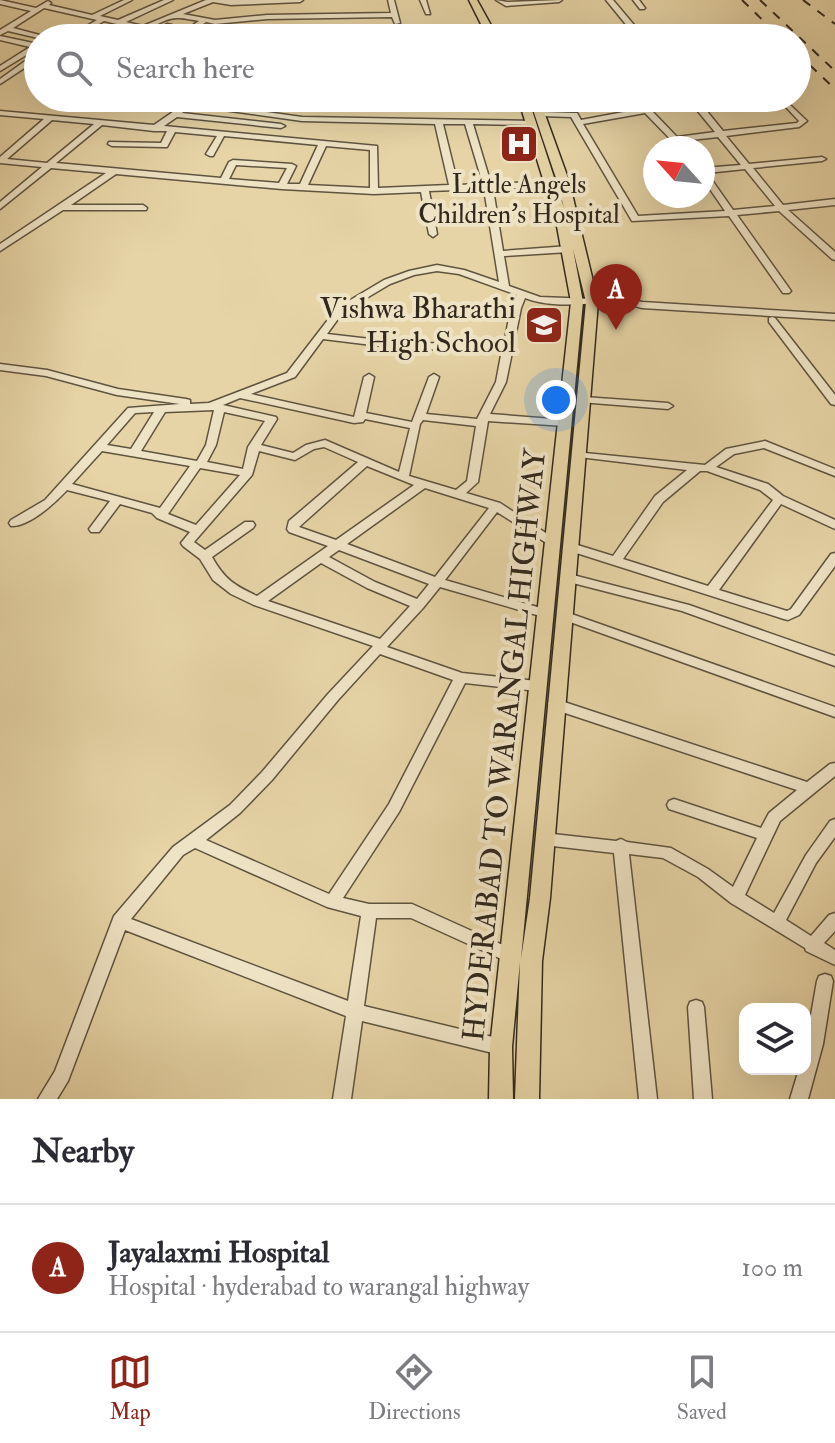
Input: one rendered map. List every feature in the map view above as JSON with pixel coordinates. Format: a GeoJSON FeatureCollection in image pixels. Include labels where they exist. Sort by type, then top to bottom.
{"type":"FeatureCollection","features":[{"type":"Feature","properties":{"kind":"main road"},"geometry":{"type":"LineString","coordinates":[[473,0],[486,24]]}},
{"type":"Feature","properties":{"kind":"main road"},"geometry":{"type":"LineString","coordinates":[[484,0],[496,24]]}},
{"type":"Feature","properties":{"kind":"main road"},"geometry":{"type":"LineString","coordinates":[[536,112],[584,302]]}},
{"type":"Feature","properties":{"kind":"main road"},"geometry":{"type":"LineString","coordinates":[[527,1099],[531,961],[555,704],[555,614],[569,578],[584,400],[584,302],[563,181],[536,112]]}},
{"type":"Feature","properties":{"kind":"main road","name":"HYDERABAD TO WARANGAL HIGHWAY"},"geometry":{"type":"LineString","coordinates":[[501,1099],[501,1047],[537,686],[555,614],[552,541],[565,423],[584,302]]}},
{"type":"Feature","properties":{"kind":"street"},"geometry":{"type":"LineString","coordinates":[[4,30],[51,0]]}},
{"type":"Feature","properties":{"kind":"street"},"geometry":{"type":"LineString","coordinates":[[93,17],[129,0]]}},
{"type":"Feature","properties":{"kind":"street"},"geometry":{"type":"LineString","coordinates":[[120,22],[170,0]]}},
{"type":"Feature","properties":{"kind":"street"},"geometry":{"type":"LineString","coordinates":[[154,24],[212,0],[231,3],[300,0]]}},
{"type":"Feature","properties":{"kind":"street"},"geometry":{"type":"LineString","coordinates":[[391,0],[397,24]]}},
{"type":"Feature","properties":{"kind":"street"},"geometry":{"type":"LineString","coordinates":[[423,0],[428,13]]}},
{"type":"Feature","properties":{"kind":"street"},"geometry":{"type":"LineString","coordinates":[[499,0],[504,4],[559,0]]}},
{"type":"Feature","properties":{"kind":"street"},"geometry":{"type":"LineString","coordinates":[[609,0],[630,24]]}},
{"type":"Feature","properties":{"kind":"street"},"geometry":{"type":"LineString","coordinates":[[636,0],[642,8]]}},
{"type":"Feature","properties":{"kind":"street"},"geometry":{"type":"LineString","coordinates":[[0,2],[128,24]]}},
{"type":"Feature","properties":{"kind":"street"},"geometry":{"type":"LineString","coordinates":[[261,2],[267,17]]}},
{"type":"Feature","properties":{"kind":"street"},"geometry":{"type":"LineString","coordinates":[[175,15],[205,20],[395,15]]}},
{"type":"Feature","properties":{"kind":"street"},"geometry":{"type":"LineString","coordinates":[[95,24],[103,19]]}},
{"type":"Feature","properties":{"kind":"street"},"geometry":{"type":"LineString","coordinates":[[199,24],[205,20]]}},
{"type":"Feature","properties":{"kind":"street"},"geometry":{"type":"LineString","coordinates":[[4,30],[24,34]]}},
{"type":"Feature","properties":{"kind":"street"},"geometry":{"type":"LineString","coordinates":[[4,30],[24,40]]}},
{"type":"Feature","properties":{"kind":"street"},"geometry":{"type":"LineString","coordinates":[[0,69],[24,54]]}},
{"type":"Feature","properties":{"kind":"street"},"geometry":{"type":"LineString","coordinates":[[0,82],[24,66]]}},
{"type":"Feature","properties":{"kind":"street"},"geometry":{"type":"LineString","coordinates":[[154,129],[178,112]]}},
{"type":"Feature","properties":{"kind":"street"},"geometry":{"type":"LineString","coordinates":[[198,133],[219,112]]}},
{"type":"Feature","properties":{"kind":"street"},"geometry":{"type":"LineString","coordinates":[[252,112],[302,119],[439,124],[469,124],[536,112],[574,115],[635,219],[834,203]]}},
{"type":"Feature","properties":{"kind":"street"},"geometry":{"type":"LineString","coordinates":[[578,123],[631,112]]}},
{"type":"Feature","properties":{"kind":"street"},"geometry":{"type":"LineString","coordinates":[[649,112],[674,136]]}},
{"type":"Feature","properties":{"kind":"street"},"geometry":{"type":"LineString","coordinates":[[702,112],[782,209],[834,254]]}},
{"type":"Feature","properties":{"kind":"street"},"geometry":{"type":"LineString","coordinates":[[710,136],[799,125],[803,121],[795,112]]}},
{"type":"Feature","properties":{"kind":"street"},"geometry":{"type":"LineString","coordinates":[[0,114],[374,148],[374,191]]}},
{"type":"Feature","properties":{"kind":"street"},"geometry":{"type":"LineString","coordinates":[[175,114],[281,126]]}},
{"type":"Feature","properties":{"kind":"street"},"geometry":{"type":"LineString","coordinates":[[0,161],[50,118]]}},
{"type":"Feature","properties":{"kind":"street"},"geometry":{"type":"LineString","coordinates":[[0,206],[100,123]]}},
{"type":"Feature","properties":{"kind":"street"},"geometry":{"type":"LineString","coordinates":[[439,124],[454,188]]}},
{"type":"Feature","properties":{"kind":"street"},"geometry":{"type":"LineString","coordinates":[[469,124],[488,187],[504,287]]}},
{"type":"Feature","properties":{"kind":"street"},"geometry":{"type":"LineString","coordinates":[[112,144],[164,145],[172,130]]}},
{"type":"Feature","properties":{"kind":"street"},"geometry":{"type":"LineString","coordinates":[[210,154],[221,135]]}},
{"type":"Feature","properties":{"kind":"street"},"geometry":{"type":"LineString","coordinates":[[303,187],[323,144]]}},
{"type":"Feature","properties":{"kind":"street"},"geometry":{"type":"LineString","coordinates":[[715,171],[822,159]]}},
{"type":"Feature","properties":{"kind":"street"},"geometry":{"type":"LineString","coordinates":[[0,161],[374,191],[552,184]]}},
{"type":"Feature","properties":{"kind":"street"},"geometry":{"type":"LineString","coordinates":[[224,180],[233,162],[292,166],[282,186]]}},
{"type":"Feature","properties":{"kind":"street"},"geometry":{"type":"LineString","coordinates":[[2,244],[115,171]]}},
{"type":"Feature","properties":{"kind":"street"},"geometry":{"type":"LineString","coordinates":[[715,190],[786,291]]}},
{"type":"Feature","properties":{"kind":"street"},"geometry":{"type":"LineString","coordinates":[[425,191],[433,234]]}},
{"type":"Feature","properties":{"kind":"street"},"geometry":{"type":"LineString","coordinates":[[60,207],[143,208]]}},
{"type":"Feature","properties":{"kind":"street"},"geometry":{"type":"LineString","coordinates":[[500,254],[569,249]]}},
{"type":"Feature","properties":{"kind":"street"},"geometry":{"type":"LineString","coordinates":[[15,523],[34,515],[66,486],[132,410],[215,408],[291,375],[340,310],[387,282],[412,273],[437,268],[461,272],[522,295],[610,307],[652,305],[835,319]]}},
{"type":"Feature","properties":{"kind":"street"},"geometry":{"type":"LineString","coordinates":[[459,494],[472,482],[483,420],[501,382],[522,295]]}},
{"type":"Feature","properties":{"kind":"street"},"geometry":{"type":"LineString","coordinates":[[652,305],[656,301],[669,301],[835,309]]}},
{"type":"Feature","properties":{"kind":"street"},"geometry":{"type":"LineString","coordinates":[[652,305],[662,313],[772,320],[835,319]]}},
{"type":"Feature","properties":{"kind":"street"},"geometry":{"type":"LineString","coordinates":[[772,320],[835,402]]}},
{"type":"Feature","properties":{"kind":"street"},"geometry":{"type":"LineString","coordinates":[[321,336],[405,346],[507,347]]}},
{"type":"Feature","properties":{"kind":"street"},"geometry":{"type":"LineString","coordinates":[[0,367],[47,373],[117,392],[272,419],[254,447],[248,473],[187,543],[205,556],[217,577],[235,591],[258,602],[461,678],[537,686]]}},
{"type":"Feature","properties":{"kind":"street"},"geometry":{"type":"LineString","coordinates":[[240,395],[343,420],[359,420],[369,377]]}},
{"type":"Feature","properties":{"kind":"street"},"geometry":{"type":"LineString","coordinates":[[403,478],[417,421],[434,377]]}},
{"type":"Feature","properties":{"kind":"street"},"geometry":{"type":"LineString","coordinates":[[584,400],[668,406]]}},
{"type":"Feature","properties":{"kind":"street"},"geometry":{"type":"LineString","coordinates":[[134,453],[162,408]]}},
{"type":"Feature","properties":{"kind":"street"},"geometry":{"type":"LineString","coordinates":[[161,515],[211,445],[215,408]]}},
{"type":"Feature","properties":{"kind":"street"},"geometry":{"type":"LineString","coordinates":[[359,415],[417,421],[565,423]]}},
{"type":"Feature","properties":{"kind":"street"},"geometry":{"type":"LineString","coordinates":[[254,447],[295,457],[325,443],[403,478],[496,506],[552,541]]}},
{"type":"Feature","properties":{"kind":"street"},"geometry":{"type":"LineString","coordinates":[[616,561],[659,499],[730,451],[765,444],[835,473]]}},
{"type":"Feature","properties":{"kind":"street"},"geometry":{"type":"LineString","coordinates":[[99,447],[248,473]]}},
{"type":"Feature","properties":{"kind":"street"},"geometry":{"type":"LineString","coordinates":[[579,454],[702,468],[764,487],[779,499],[835,525]]}},
{"type":"Feature","properties":{"kind":"street"},"geometry":{"type":"LineString","coordinates":[[365,462],[293,524],[296,531],[341,544],[437,582],[555,614],[835,712]]}},
{"type":"Feature","properties":{"kind":"street"},"geometry":{"type":"LineString","coordinates":[[258,602],[423,484]]}},
{"type":"Feature","properties":{"kind":"street"},"geometry":{"type":"LineString","coordinates":[[66,486],[156,510],[197,530]]}},
{"type":"Feature","properties":{"kind":"street"},"geometry":{"type":"LineString","coordinates":[[712,590],[779,499]]}},
{"type":"Feature","properties":{"kind":"street"},"geometry":{"type":"LineString","coordinates":[[95,529],[116,501]]}},
{"type":"Feature","properties":{"kind":"street"},"geometry":{"type":"LineString","coordinates":[[47,1099],[62,1075],[120,921],[178,851],[235,809],[419,605],[496,506]]}},
{"type":"Feature","properties":{"kind":"street"},"geometry":{"type":"LineString","coordinates":[[205,556],[249,525]]}},
{"type":"Feature","properties":{"kind":"street"},"geometry":{"type":"LineString","coordinates":[[571,547],[712,590],[776,614],[792,616],[835,557]]}},
{"type":"Feature","properties":{"kind":"street"},"geometry":{"type":"LineString","coordinates":[[321,558],[371,585],[419,605]]}},
{"type":"Feature","properties":{"kind":"street"},"geometry":{"type":"LineString","coordinates":[[569,578],[685,608],[835,661]]}},
{"type":"Feature","properties":{"kind":"street"},"geometry":{"type":"LineString","coordinates":[[332,902],[394,808],[461,678]]}},
{"type":"Feature","properties":{"kind":"street"},"geometry":{"type":"LineString","coordinates":[[555,704],[808,788]]}},
{"type":"Feature","properties":{"kind":"street"},"geometry":{"type":"LineString","coordinates":[[736,898],[774,817],[835,768]]}},
{"type":"Feature","properties":{"kind":"street"},"geometry":{"type":"LineString","coordinates":[[674,805],[764,835]]}},
{"type":"Feature","properties":{"kind":"street"},"geometry":{"type":"LineString","coordinates":[[776,923],[811,859],[835,825]]}},
{"type":"Feature","properties":{"kind":"street"},"geometry":{"type":"LineString","coordinates":[[544,839],[666,852],[835,958]]}},
{"type":"Feature","properties":{"kind":"street"},"geometry":{"type":"LineString","coordinates":[[194,841],[332,902],[369,911],[412,911],[510,956]]}},
{"type":"Feature","properties":{"kind":"street"},"geometry":{"type":"LineString","coordinates":[[621,845],[648,1099]]}},
{"type":"Feature","properties":{"kind":"street"},"geometry":{"type":"LineString","coordinates":[[342,1099],[369,911]]}},
{"type":"Feature","properties":{"kind":"street"},"geometry":{"type":"LineString","coordinates":[[120,921],[356,1012],[501,1047]]}},
{"type":"Feature","properties":{"kind":"street"},"geometry":{"type":"LineString","coordinates":[[812,946],[833,924]]}},
{"type":"Feature","properties":{"kind":"street"},"geometry":{"type":"LineString","coordinates":[[799,1099],[815,1044],[825,981]]}},
{"type":"Feature","properties":{"kind":"street"},"geometry":{"type":"LineString","coordinates":[[696,1007],[703,1099]]}},
{"type":"Feature","properties":{"kind":"railway"},"geometry":{"type":"LineString","coordinates":[[742,0],[767,24]]}},
{"type":"Feature","properties":{"kind":"railway"},"geometry":{"type":"LineString","coordinates":[[760,0],[785,24]]}},
{"type":"Feature","properties":{"kind":"railway"},"geometry":{"type":"LineString","coordinates":[[803,0],[835,24]]}},
{"type":"Feature","properties":{"kind":"railway"},"geometry":{"type":"LineString","coordinates":[[811,48],[835,71]]}},
{"type":"Feature","properties":{"kind":"railway"},"geometry":{"type":"LineString","coordinates":[[811,66],[835,89]]}},
{"type":"Feature","properties":{"kind":"place","name":"Little Angels Children's Hospital"},"geometry":{"type":"Point","coordinates":[519,144]}},
{"type":"Feature","properties":{"kind":"place","name":"Vishwa Bharathi High School"},"geometry":{"type":"Point","coordinates":[544,325]}},
{"type":"Feature","properties":{"kind":"place","name":"Jayalaxmi Hospital"},"geometry":{"type":"Point","coordinates":[616,330]}}]}
